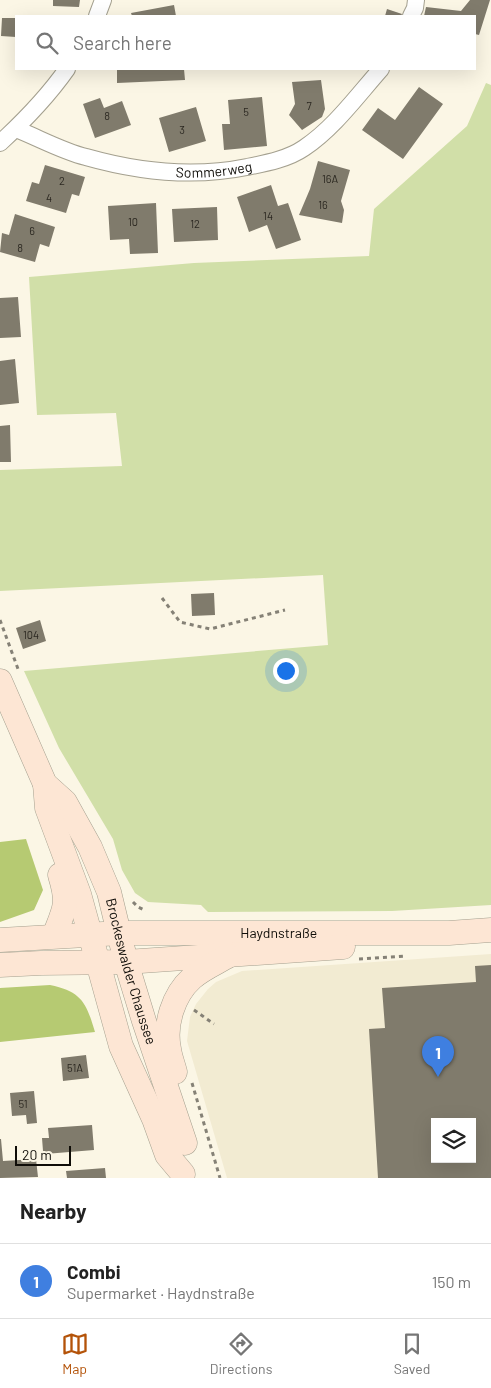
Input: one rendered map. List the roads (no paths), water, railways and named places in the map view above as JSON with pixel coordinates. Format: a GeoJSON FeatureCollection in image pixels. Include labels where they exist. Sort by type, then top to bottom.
{"type":"FeatureCollection","features":[{"type":"Feature","properties":{"kind":"street"},"geometry":{"type":"LineString","coordinates":[[97,15],[103,0]]}},
{"type":"Feature","properties":{"kind":"street"},"geometry":{"type":"LineString","coordinates":[[412,15],[416,0]]}},
{"type":"Feature","properties":{"kind":"street"},"geometry":{"type":"LineString","coordinates":[[0,143],[16,129],[67,70]]}},
{"type":"Feature","properties":{"kind":"street","name":"Sommerweg"},"geometry":{"type":"LineString","coordinates":[[16,129],[86,157],[141,169],[170,173],[224,172],[269,163],[304,148],[334,122],[379,70]]}},
{"type":"Feature","properties":{"kind":"street","name":"Brockeswalder Chaussee"},"geometry":{"type":"LineString","coordinates":[[0,681],[45,784],[47,808],[79,894],[106,933]]}},
{"type":"Feature","properties":{"kind":"street","name":"Brockeswalder Chaussee"},"geometry":{"type":"LineString","coordinates":[[45,784],[65,802],[90,847],[109,892],[106,933],[112,962],[121,1046],[150,1110],[167,1155],[183,1176]]}},
{"type":"Feature","properties":{"kind":"street"},"geometry":{"type":"LineString","coordinates":[[47,808],[44,822],[66,894],[65,908],[54,936]]}},
{"type":"Feature","properties":{"kind":"street","name":"Haydnstraße"},"geometry":{"type":"LineString","coordinates":[[0,940],[106,933],[449,933],[491,930]]}},
{"type":"Feature","properties":{"kind":"street","name":"Haydnstraße"},"geometry":{"type":"LineString","coordinates":[[0,965],[112,962],[359,946],[449,933]]}},
{"type":"Feature","properties":{"kind":"street"},"geometry":{"type":"LineString","coordinates":[[185,1142],[188,1117],[168,1048],[170,1013],[185,985],[192,978],[232,954]]}},
{"type":"Feature","properties":{"kind":"street","name":"Brockeswalder Chaussee"},"geometry":{"type":"LineString","coordinates":[[112,962],[144,1021],[185,1142],[183,1176]]}},
{"type":"Feature","properties":{"kind":"place","name":"Combi"},"geometry":{"type":"Point","coordinates":[438,1077]}}]}
